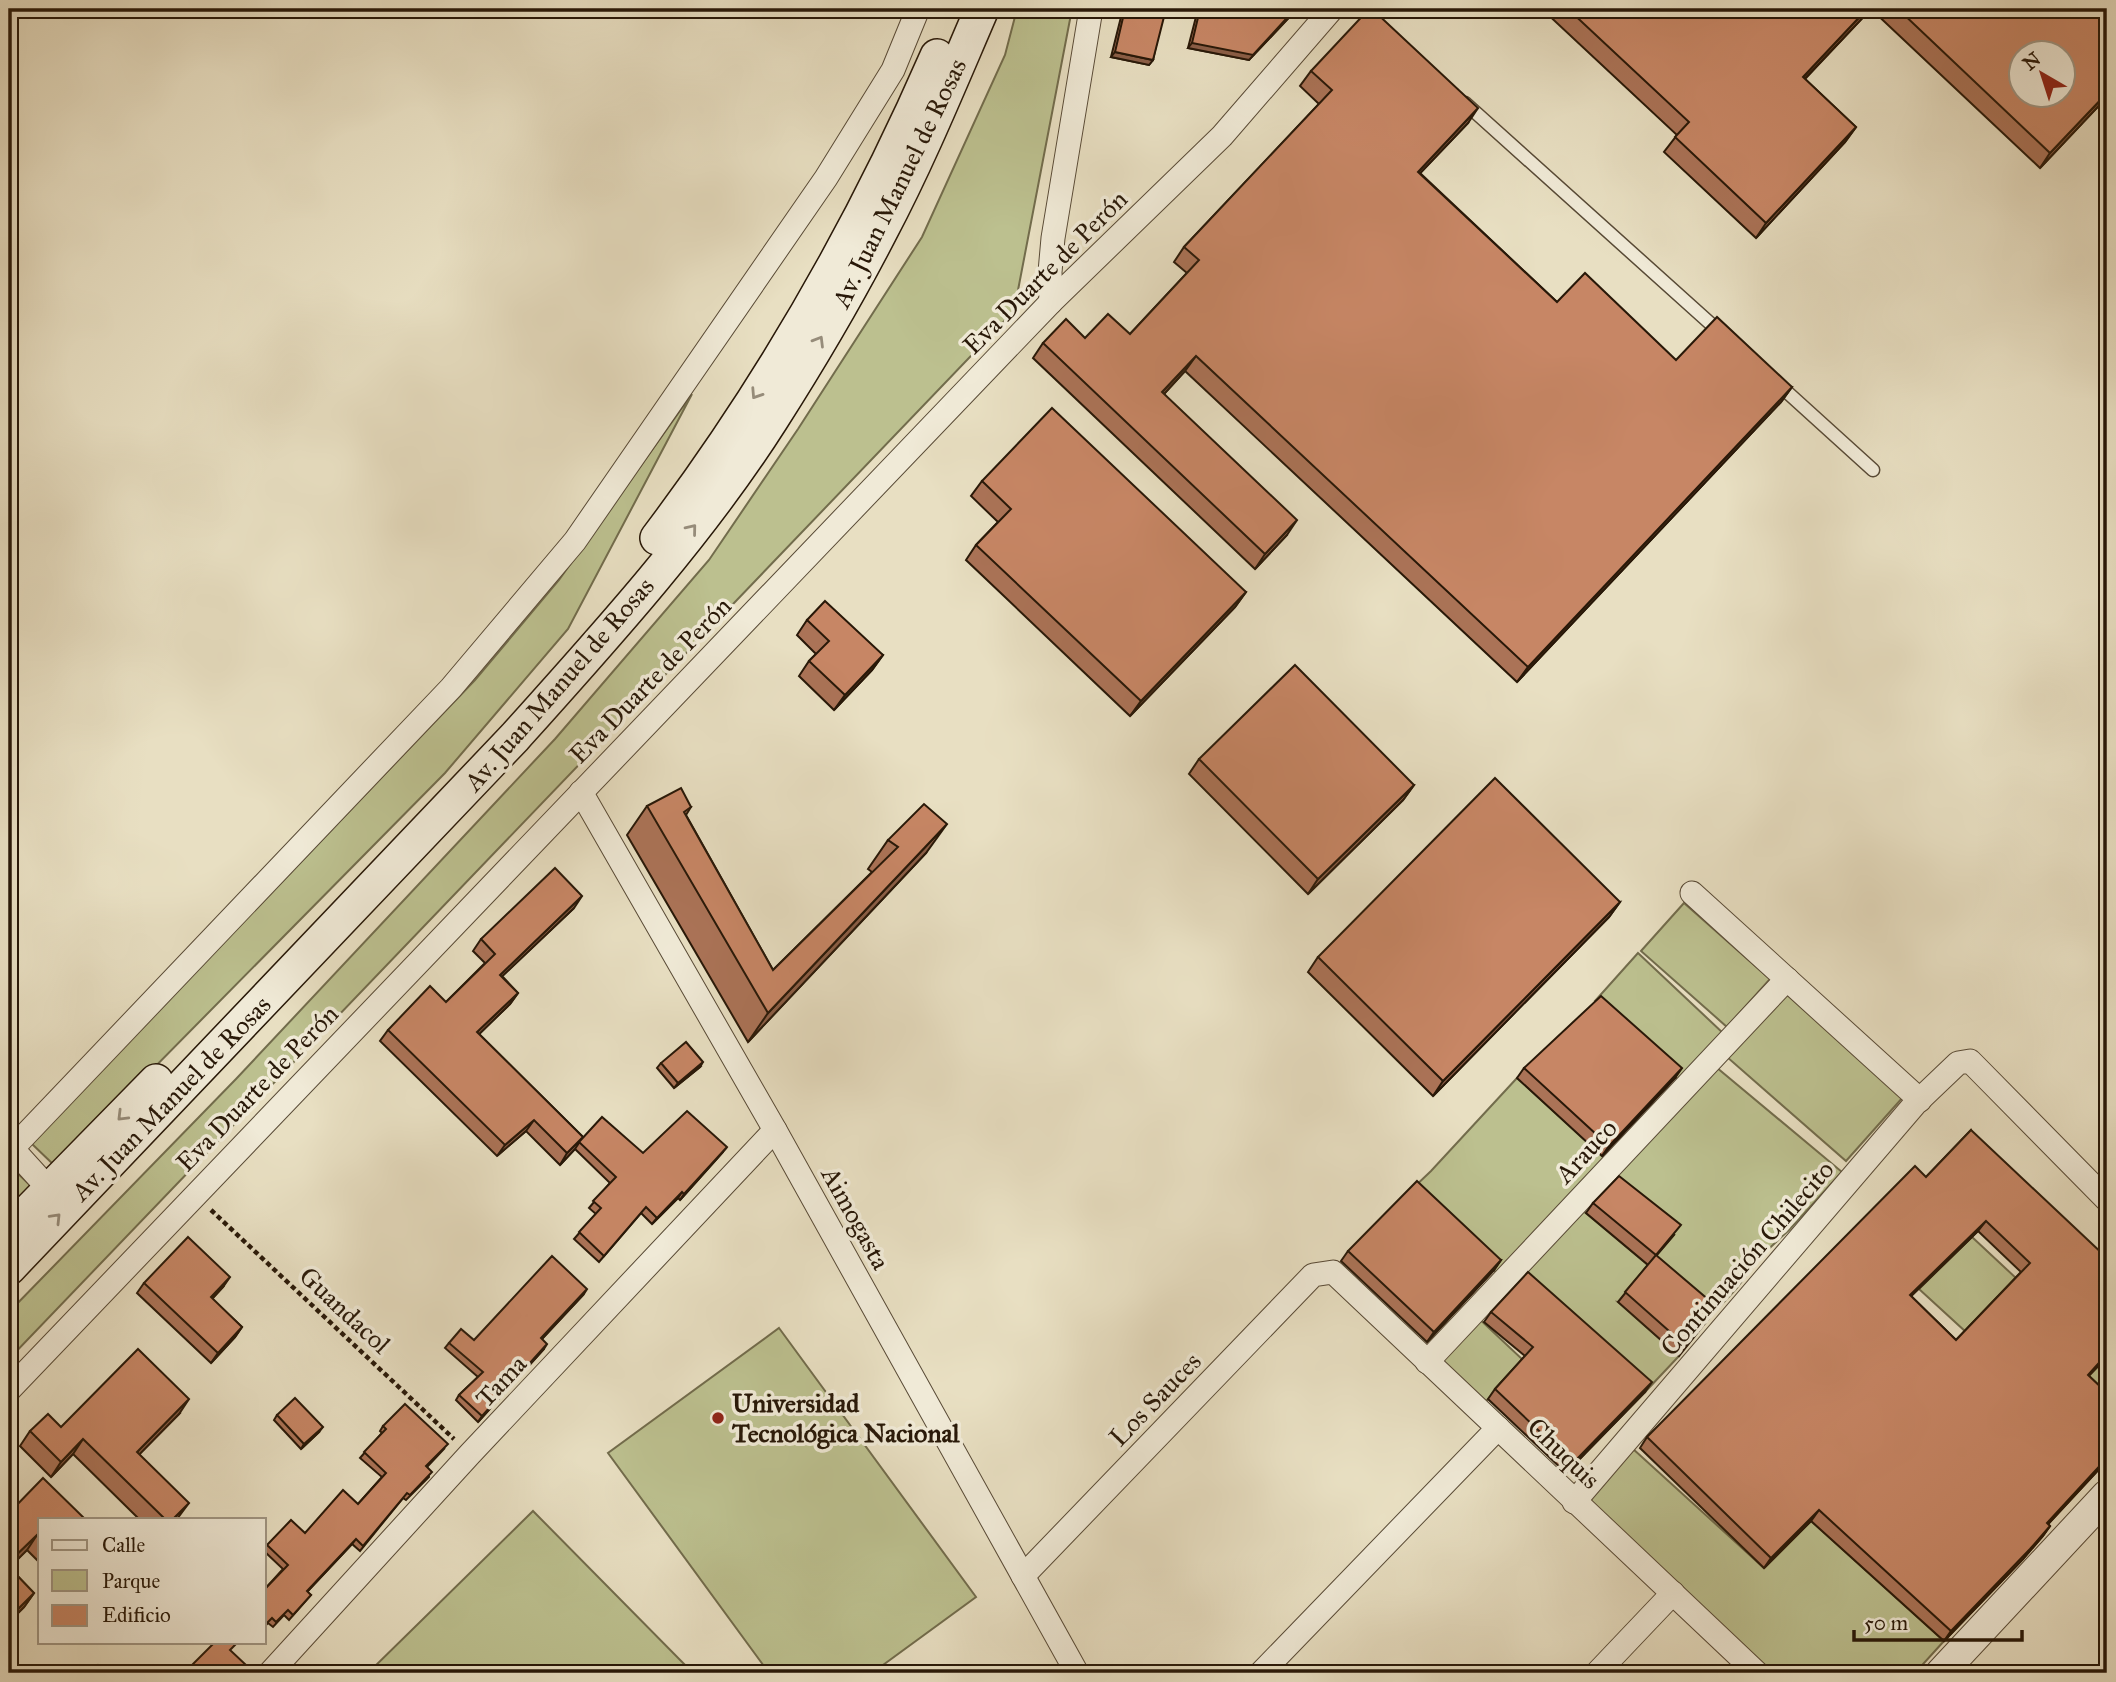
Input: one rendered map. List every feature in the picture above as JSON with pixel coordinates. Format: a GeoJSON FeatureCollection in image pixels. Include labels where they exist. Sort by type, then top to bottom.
{"type":"FeatureCollection","features":[{"type":"Feature","properties":{"kind":"main road","name":"Av. Juan Manuel de Rosas"},"geometry":{"type":"LineString","coordinates":[[9,1231],[405,827],[610,601],[685,502],[783,352],[843,250],[887,164],[957,9]]}},
{"type":"Feature","properties":{"kind":"main road","name":"Av. Juan Manuel de Rosas"},"geometry":{"type":"LineString","coordinates":[[9,1268],[515,737],[590,654],[714,502],[771,421],[882,230],[931,127],[982,9]]}},
{"type":"Feature","properties":{"kind":"street"},"geometry":{"type":"LineString","coordinates":[[49,1189],[10,1149],[452,688],[553,568],[583,530],[826,178],[894,70],[918,9]]}},
{"type":"Feature","properties":{"kind":"street"},"geometry":{"type":"LineString","coordinates":[[1051,302],[1053,238],[1091,9]]}},
{"type":"Feature","properties":{"kind":"street","name":"Eva Duarte de Perón"},"geometry":{"type":"LineString","coordinates":[[9,1390],[1051,302],[1222,136],[1332,9]]}},
{"type":"Feature","properties":{"kind":"street","name":"Aimogasta"},"geometry":{"type":"LineString","coordinates":[[581,792],[775,1130],[1077,1673]]}},
{"type":"Feature","properties":{"kind":"street"},"geometry":{"type":"LineString","coordinates":[[1692,893],[1920,1100]]}},
{"type":"Feature","properties":{"kind":"street","name":"Arauco"},"geometry":{"type":"LineString","coordinates":[[1427,1362],[1787,979]]}},
{"type":"Feature","properties":{"kind":"street","name":"Continuación Chilecito"},"geometry":{"type":"LineString","coordinates":[[1574,1502],[1920,1100],[1958,1063],[1970,1061],[2107,1200]]}},
{"type":"Feature","properties":{"kind":"street","name":"Tama"},"geometry":{"type":"LineString","coordinates":[[270,1673],[470,1454],[775,1130]]}},
{"type":"Feature","properties":{"kind":"street","name":"Chuquis"},"geometry":{"type":"LineString","coordinates":[[1333,1272],[1757,1673]]}},
{"type":"Feature","properties":{"kind":"street","name":"Los Sauces"},"geometry":{"type":"LineString","coordinates":[[1023,1576],[1313,1275],[1333,1272]]}},
{"type":"Feature","properties":{"kind":"street"},"geometry":{"type":"LineString","coordinates":[[1261,1673],[1498,1428]]}},
{"type":"Feature","properties":{"kind":"street"},"geometry":{"type":"LineString","coordinates":[[1941,1673],[2107,1494]]}},
{"type":"Feature","properties":{"kind":"street"},"geometry":{"type":"LineString","coordinates":[[1597,1673],[1673,1593]]}},
{"type":"Feature","properties":{"kind":"lane"},"geometry":{"type":"LineString","coordinates":[[1453,92],[1730,341]]}},
{"type":"Feature","properties":{"kind":"lane"},"geometry":{"type":"LineString","coordinates":[[1771,378],[1874,470]]}},
{"type":"Feature","properties":{"kind":"path","name":"Guandacol"},"geometry":{"type":"LineString","coordinates":[[194,1194],[470,1454]]}},
{"type":"Feature","properties":{"kind":"green space"},"geometry":{"type":"Polygon","coordinates":[[[1017,9],[1072,9],[1014,311],[9,1359],[9,1312],[236,1079],[555,739],[709,560],[798,429],[922,237],[1005,55],[1017,9]]]}},
{"type":"Feature","properties":{"kind":"green space"},"geometry":{"type":"Polygon","coordinates":[[[692,394],[568,629],[445,773],[56,1167],[31,1143],[475,680],[559,580],[692,394]]]}},
{"type":"Feature","properties":{"kind":"green space"},"geometry":{"type":"Polygon","coordinates":[[[1684,903],[1770,979],[1727,1027],[1641,951],[1684,903]]]}},
{"type":"Feature","properties":{"kind":"green space"},"geometry":{"type":"Polygon","coordinates":[[[1638,953],[1724,1034],[1678,1080],[1595,1001],[1638,953]]]}},
{"type":"Feature","properties":{"kind":"green space"},"geometry":{"type":"Polygon","coordinates":[[[1785,991],[1904,1096],[1846,1161],[1727,1057],[1785,991]]]}},
{"type":"Feature","properties":{"kind":"green space"},"geometry":{"type":"Polygon","coordinates":[[[1710,1062],[1842,1172],[1789,1230],[1760,1257],[1710,1317],[1618,1302],[1679,1356],[1645,1392],[1512,1274],[1575,1204],[1648,1265],[1674,1235],[1600,1177],[1503,1279],[1410,1191],[1517,1078],[1612,1164],[1710,1062]]]}},
{"type":"Feature","properties":{"kind":"green space"},"geometry":{"type":"Polygon","coordinates":[[[9,1165],[34,1189],[9,1215],[9,1165]]]}},
{"type":"Feature","properties":{"kind":"green space"},"geometry":{"type":"Polygon","coordinates":[[[1972,1237],[2017,1279],[1966,1332],[1919,1289],[1972,1237]]]}},
{"type":"Feature","properties":{"kind":"green space"},"geometry":{"type":"Polygon","coordinates":[[[1473,1313],[1523,1360],[1480,1408],[1427,1362],[1473,1313]]]}},
{"type":"Feature","properties":{"kind":"green space"},"geometry":{"type":"Polygon","coordinates":[[[779,1328],[976,1597],[872,1673],[769,1673],[608,1453],[779,1328]]]}},
{"type":"Feature","properties":{"kind":"green space"},"geometry":{"type":"Polygon","coordinates":[[[2103,1361],[2107,1365],[2107,1410],[2080,1385],[2103,1361]]]}},
{"type":"Feature","properties":{"kind":"green space"},"geometry":{"type":"Polygon","coordinates":[[[1632,1448],[1764,1568],[1811,1521],[1944,1641],[1915,1673],[1761,1673],[1580,1504],[1632,1448]]]}},
{"type":"Feature","properties":{"kind":"green space"},"geometry":{"type":"Polygon","coordinates":[[[533,1511],[693,1673],[368,1673],[533,1511]]]}},
{"type":"Feature","properties":{"kind":"building"},"geometry":{"type":"Polygon","coordinates":[[[1125,9],[1166,9],[1153,60],[1115,52],[1125,9]]]}},
{"type":"Feature","properties":{"kind":"building"},"geometry":{"type":"Polygon","coordinates":[[[1200,9],[1295,9],[1253,55],[1192,43],[1200,9]]]}},
{"type":"Feature","properties":{"kind":"building"},"geometry":{"type":"Polygon","coordinates":[[[1369,9],[1478,108],[1418,172],[1557,302],[1585,273],[1676,360],[1717,317],[1792,387],[1528,667],[1196,356],[1162,392],[1297,520],[1265,554],[1043,343],[1066,319],[1085,338],[1108,314],[1130,334],[1199,260],[1184,247],[1332,90],[1311,71],[1369,9]]]}},
{"type":"Feature","properties":{"kind":"building"},"geometry":{"type":"Polygon","coordinates":[[[1568,9],[1867,9],[1803,77],[1856,127],[1766,223],[1675,137],[1689,122],[1568,9]]]}},
{"type":"Feature","properties":{"kind":"building"},"geometry":{"type":"Polygon","coordinates":[[[1898,9],[2107,9],[2107,93],[2050,153],[1898,9]]]}},
{"type":"Feature","properties":{"kind":"building"},"geometry":{"type":"Polygon","coordinates":[[[1052,408],[1246,592],[1141,701],[976,545],[1011,509],[982,481],[1052,408]]]}},
{"type":"Feature","properties":{"kind":"building"},"geometry":{"type":"Polygon","coordinates":[[[825,601],[883,655],[845,695],[809,661],[829,641],[807,620],[825,601]]]}},
{"type":"Feature","properties":{"kind":"building"},"geometry":{"type":"Polygon","coordinates":[[[1295,665],[1414,785],[1318,879],[1199,759],[1295,665]]]}},
{"type":"Feature","properties":{"kind":"building"},"geometry":{"type":"Polygon","coordinates":[[[1495,778],[1620,902],[1443,1081],[1318,957],[1495,778]]]}},
{"type":"Feature","properties":{"kind":"building"},"geometry":{"type":"Polygon","coordinates":[[[681,788],[691,807],[684,812],[773,970],[898,847],[888,840],[924,804],[947,824],[768,1013],[647,806],[681,788]]]}},
{"type":"Feature","properties":{"kind":"building"},"geometry":{"type":"Polygon","coordinates":[[[555,868],[582,896],[500,975],[518,993],[477,1032],[583,1137],[567,1153],[534,1120],[505,1145],[388,1030],[430,986],[446,1002],[495,954],[481,939],[555,868]]]}},
{"type":"Feature","properties":{"kind":"building"},"geometry":{"type":"Polygon","coordinates":[[[1601,996],[1682,1068],[1609,1146],[1524,1068],[1601,996]]]}},
{"type":"Feature","properties":{"kind":"building"},"geometry":{"type":"Polygon","coordinates":[[[686,1042],[703,1062],[678,1083],[661,1063],[686,1042]]]}},
{"type":"Feature","properties":{"kind":"building"},"geometry":{"type":"Polygon","coordinates":[[[687,1111],[727,1147],[684,1194],[682,1192],[657,1218],[646,1207],[604,1256],[579,1232],[601,1208],[593,1201],[616,1177],[579,1142],[602,1117],[643,1153],[687,1111]]]}},
{"type":"Feature","properties":{"kind":"building"},"geometry":{"type":"Polygon","coordinates":[[[1971,1130],[2107,1258],[2107,1354],[2088,1375],[2107,1393],[2107,1458],[2047,1523],[2050,1526],[2030,1549],[1951,1631],[1819,1510],[1771,1558],[1647,1437],[1915,1166],[1926,1177],[1971,1130]],[[1986,1221],[1910,1295],[1956,1340],[2030,1263],[1986,1221]]]}},
{"type":"Feature","properties":{"kind":"building"},"geometry":{"type":"Polygon","coordinates":[[[1619,1176],[1681,1225],[1656,1255],[1593,1203],[1619,1176]]]}},
{"type":"Feature","properties":{"kind":"building"},"geometry":{"type":"Polygon","coordinates":[[[1417,1181],[1501,1260],[1434,1332],[1348,1251],[1417,1181]]]}},
{"type":"Feature","properties":{"kind":"building"},"geometry":{"type":"Polygon","coordinates":[[[188,1237],[230,1277],[211,1297],[242,1327],[218,1353],[144,1283],[188,1237]]]}},
{"type":"Feature","properties":{"kind":"building"},"geometry":{"type":"Polygon","coordinates":[[[1656,1255],[1717,1307],[1686,1346],[1625,1292],[1656,1255]]]}},
{"type":"Feature","properties":{"kind":"building"},"geometry":{"type":"Polygon","coordinates":[[[552,1256],[587,1289],[541,1338],[547,1344],[482,1416],[459,1395],[483,1372],[449,1343],[461,1329],[474,1340],[552,1256]]]}},
{"type":"Feature","properties":{"kind":"building"},"geometry":{"type":"Polygon","coordinates":[[[1528,1272],[1652,1382],[1573,1463],[1495,1389],[1533,1347],[1491,1312],[1528,1272]]]}},
{"type":"Feature","properties":{"kind":"building"},"geometry":{"type":"Polygon","coordinates":[[[138,1349],[189,1399],[137,1452],[189,1503],[174,1518],[164,1518],[83,1439],[61,1462],[30,1431],[48,1414],[61,1427],[138,1349]]]}},
{"type":"Feature","properties":{"kind":"building"},"geometry":{"type":"Polygon","coordinates":[[[295,1398],[323,1427],[304,1444],[277,1415],[295,1398]]]}},
{"type":"Feature","properties":{"kind":"building"},"geometry":{"type":"Polygon","coordinates":[[[405,1404],[448,1444],[426,1466],[432,1472],[410,1495],[407,1493],[363,1546],[356,1539],[307,1591],[311,1595],[293,1615],[288,1610],[276,1622],[272,1618],[266,1624],[266,1588],[288,1565],[267,1545],[291,1520],[305,1533],[343,1490],[358,1504],[386,1473],[364,1452],[386,1429],[383,1426],[405,1404]]]}},
{"type":"Feature","properties":{"kind":"building"},"geometry":{"type":"Polygon","coordinates":[[[43,1478],[84,1518],[38,1518],[38,1536],[9,1562],[9,1513],[43,1478]]]}},
{"type":"Feature","properties":{"kind":"building"},"geometry":{"type":"Polygon","coordinates":[[[9,1567],[34,1593],[19,1608],[9,1597],[9,1567]]]}},
{"type":"Feature","properties":{"kind":"building"},"geometry":{"type":"Polygon","coordinates":[[[213,1644],[236,1644],[230,1650],[246,1665],[238,1673],[184,1673],[213,1644]]]}},
{"type":"Feature","properties":{"kind":"building"},"geometry":{"type":"Polygon","coordinates":[[[98,1665],[108,1673],[89,1673],[98,1665]]]}},
{"type":"Feature","properties":{"kind":"place","name":"Universidad Tecnológica Nacional"},"geometry":{"type":"Point","coordinates":[718,1418]}}]}
